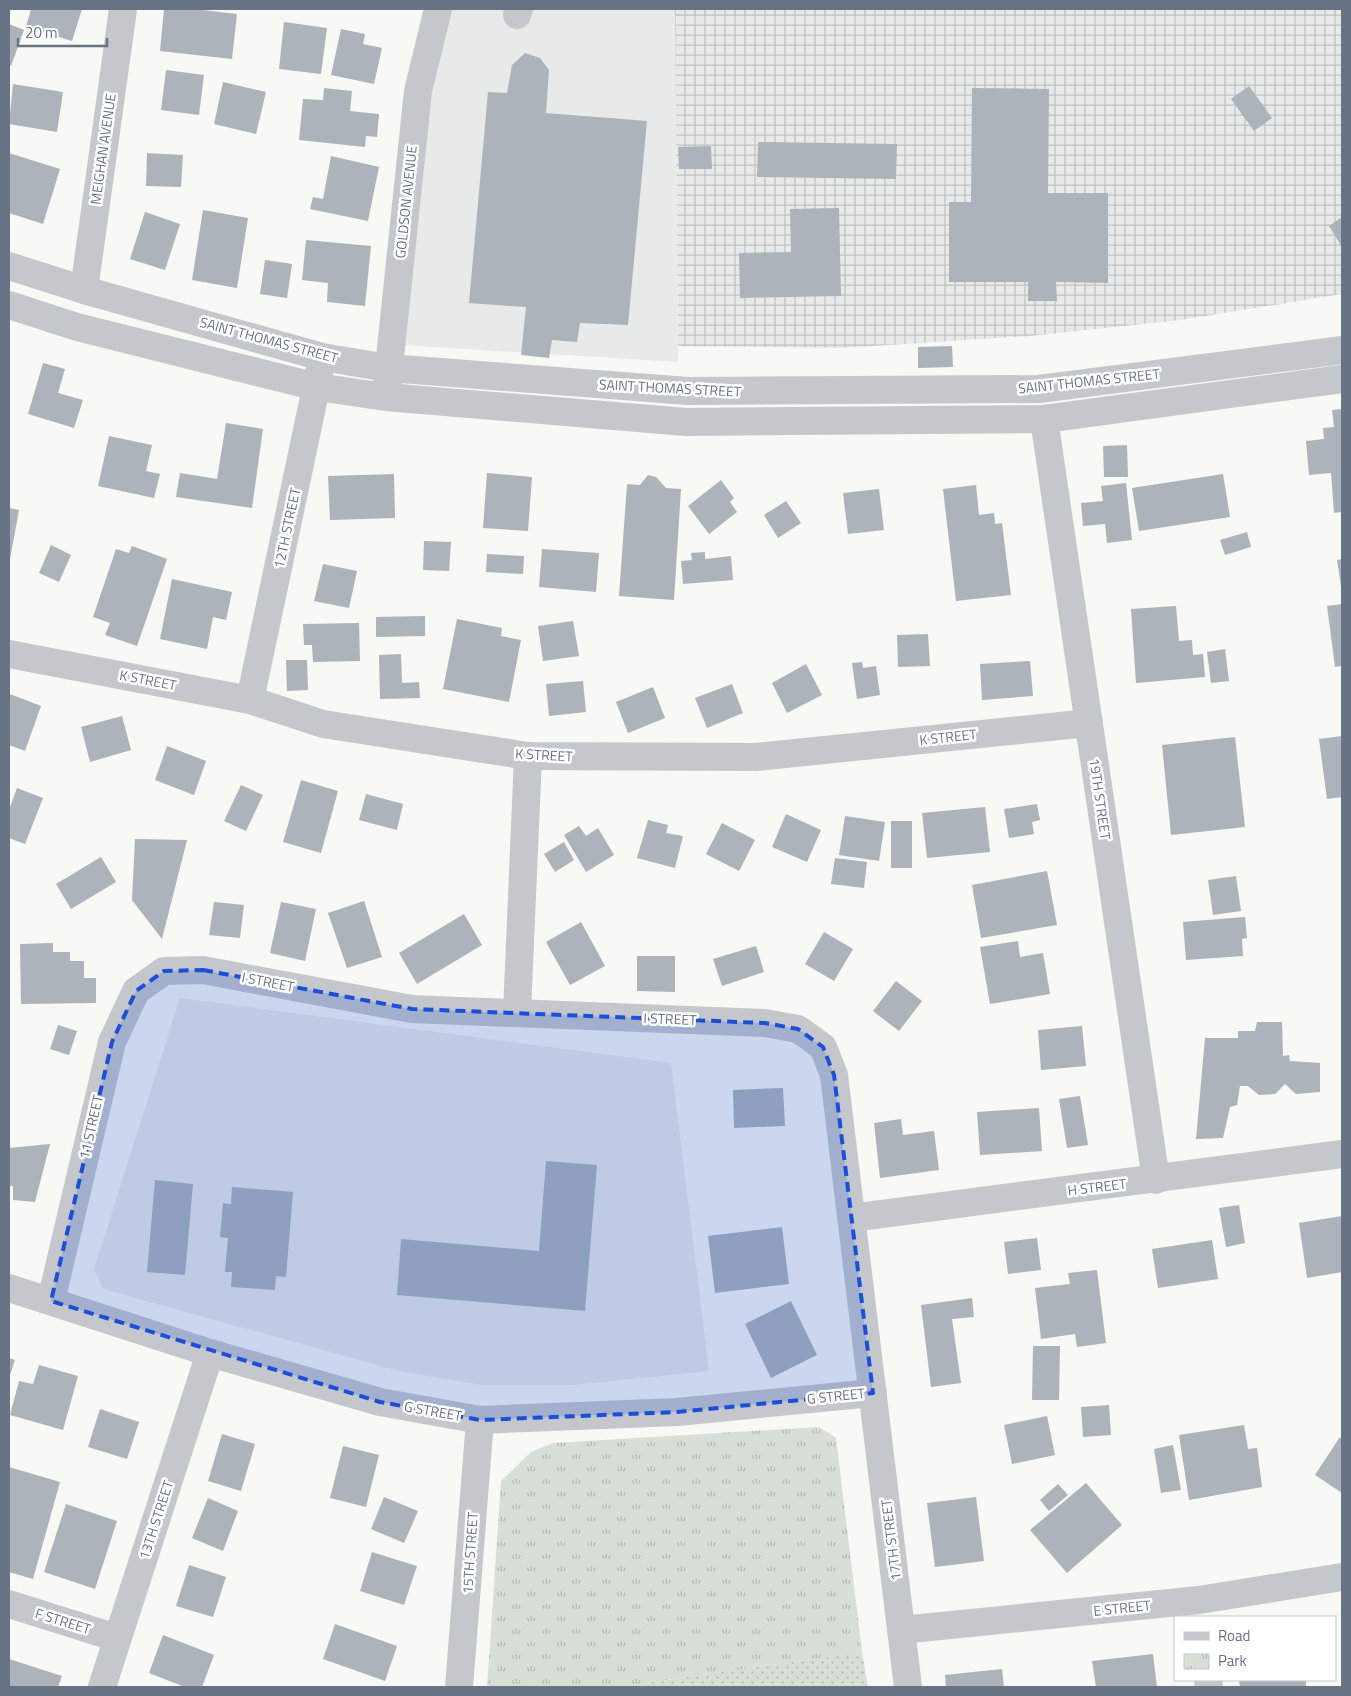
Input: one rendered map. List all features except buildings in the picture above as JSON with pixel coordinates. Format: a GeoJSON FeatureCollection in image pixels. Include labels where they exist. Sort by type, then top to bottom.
{"type":"FeatureCollection","features":[{"type":"Feature","properties":{"kind":"street","name":"MEIGHAN AVENUE"},"geometry":{"type":"LineString","coordinates":[[84,290],[123,9]]}},
{"type":"Feature","properties":{"kind":"street","name":"GOLDSON AVENUE"},"geometry":{"type":"LineString","coordinates":[[386,398],[418,91],[438,9]]}},
{"type":"Feature","properties":{"kind":"street","name":"SAINT THOMAS STREET"},"geometry":{"type":"LineString","coordinates":[[9,266],[84,290],[322,357],[388,368],[688,391],[910,391],[1039,388],[1342,350]]}},
{"type":"Feature","properties":{"kind":"street"},"geometry":{"type":"LineString","coordinates":[[9,305],[77,326],[317,387],[386,398],[686,422],[1044,419],[1342,379]]}},
{"type":"Feature","properties":{"kind":"street","name":"12TH STREET"},"geometry":{"type":"LineString","coordinates":[[250,700],[322,357]]}},
{"type":"Feature","properties":{"kind":"street"},"geometry":{"type":"LineString","coordinates":[[910,391],[911,420]]}},
{"type":"Feature","properties":{"kind":"street","name":"19TH STREET"},"geometry":{"type":"LineString","coordinates":[[1044,419],[1156,1180]]}},
{"type":"Feature","properties":{"kind":"street","name":"K STREET"},"geometry":{"type":"LineString","coordinates":[[9,654],[250,700],[323,724],[528,756],[756,757],[1089,723]]}},
{"type":"Feature","properties":{"kind":"street"},"geometry":{"type":"LineString","coordinates":[[516,1013],[528,756]]}},
{"type":"Feature","properties":{"kind":"street","name":"I STREET"},"geometry":{"type":"LineString","coordinates":[[164,971],[203,970],[412,1009],[765,1023],[798,1029],[823,1047],[834,1075],[873,1393]]}},
{"type":"Feature","properties":{"kind":"street","name":"11 STREET"},"geometry":{"type":"LineString","coordinates":[[51,1301],[112,1042],[136,992],[164,971]]}},
{"type":"Feature","properties":{"kind":"street","name":"H STREET"},"geometry":{"type":"LineString","coordinates":[[851,1218],[1156,1180],[1342,1154]]}},
{"type":"Feature","properties":{"kind":"street","name":"G STREET"},"geometry":{"type":"LineString","coordinates":[[9,1288],[210,1353],[380,1402],[480,1420],[677,1412],[873,1393]]}},
{"type":"Feature","properties":{"kind":"street","name":"13TH STREET"},"geometry":{"type":"LineString","coordinates":[[102,1687],[210,1353]]}},
{"type":"Feature","properties":{"kind":"street","name":"17TH STREET"},"geometry":{"type":"LineString","coordinates":[[873,1393],[908,1687]]}},
{"type":"Feature","properties":{"kind":"street","name":"15TH STREET"},"geometry":{"type":"LineString","coordinates":[[460,1687],[480,1420]]}},
{"type":"Feature","properties":{"kind":"street","name":"E STREET"},"geometry":{"type":"LineString","coordinates":[[902,1630],[1200,1609],[1342,1577]]}},
{"type":"Feature","properties":{"kind":"street","name":"F STREET"},"geometry":{"type":"LineString","coordinates":[[9,1604],[117,1638]]}},
{"type":"Feature","properties":{"kind":"highlighted area"},"geometry":{"type":"Polygon","coordinates":[[[203,970],[412,1009],[765,1023],[798,1029],[823,1047],[834,1075],[873,1393],[677,1412],[480,1420],[380,1402],[51,1301],[112,1042],[136,991],[164,971],[203,970]]]}},
{"type":"Feature","properties":{"kind":"shaded area"},"geometry":{"type":"Polygon","coordinates":[[[445,9],[675,9],[678,362],[401,345],[428,81],[445,9]]]}},
{"type":"Feature","properties":{"kind":"shaded area"},"geometry":{"type":"Polygon","coordinates":[[[675,9],[1342,9],[1342,294],[1181,320],[1030,336],[841,348],[678,346],[675,9]]]}},
{"type":"Feature","properties":{"kind":"shaded area"},"geometry":{"type":"Polygon","coordinates":[[[180,998],[671,1063],[709,1371],[574,1385],[481,1385],[399,1371],[103,1289],[94,1269],[180,998]]]}},
{"type":"Feature","properties":{"kind":"green space"},"geometry":{"type":"Polygon","coordinates":[[[819,1427],[836,1438],[862,1652],[632,1685],[632,1687],[487,1687],[501,1481],[531,1452],[553,1443],[819,1427]]]}},
{"type":"Feature","properties":{"kind":"green space"},"geometry":{"type":"Polygon","coordinates":[[[862,1652],[868,1687],[632,1687],[632,1685],[862,1652]]]}}]}
